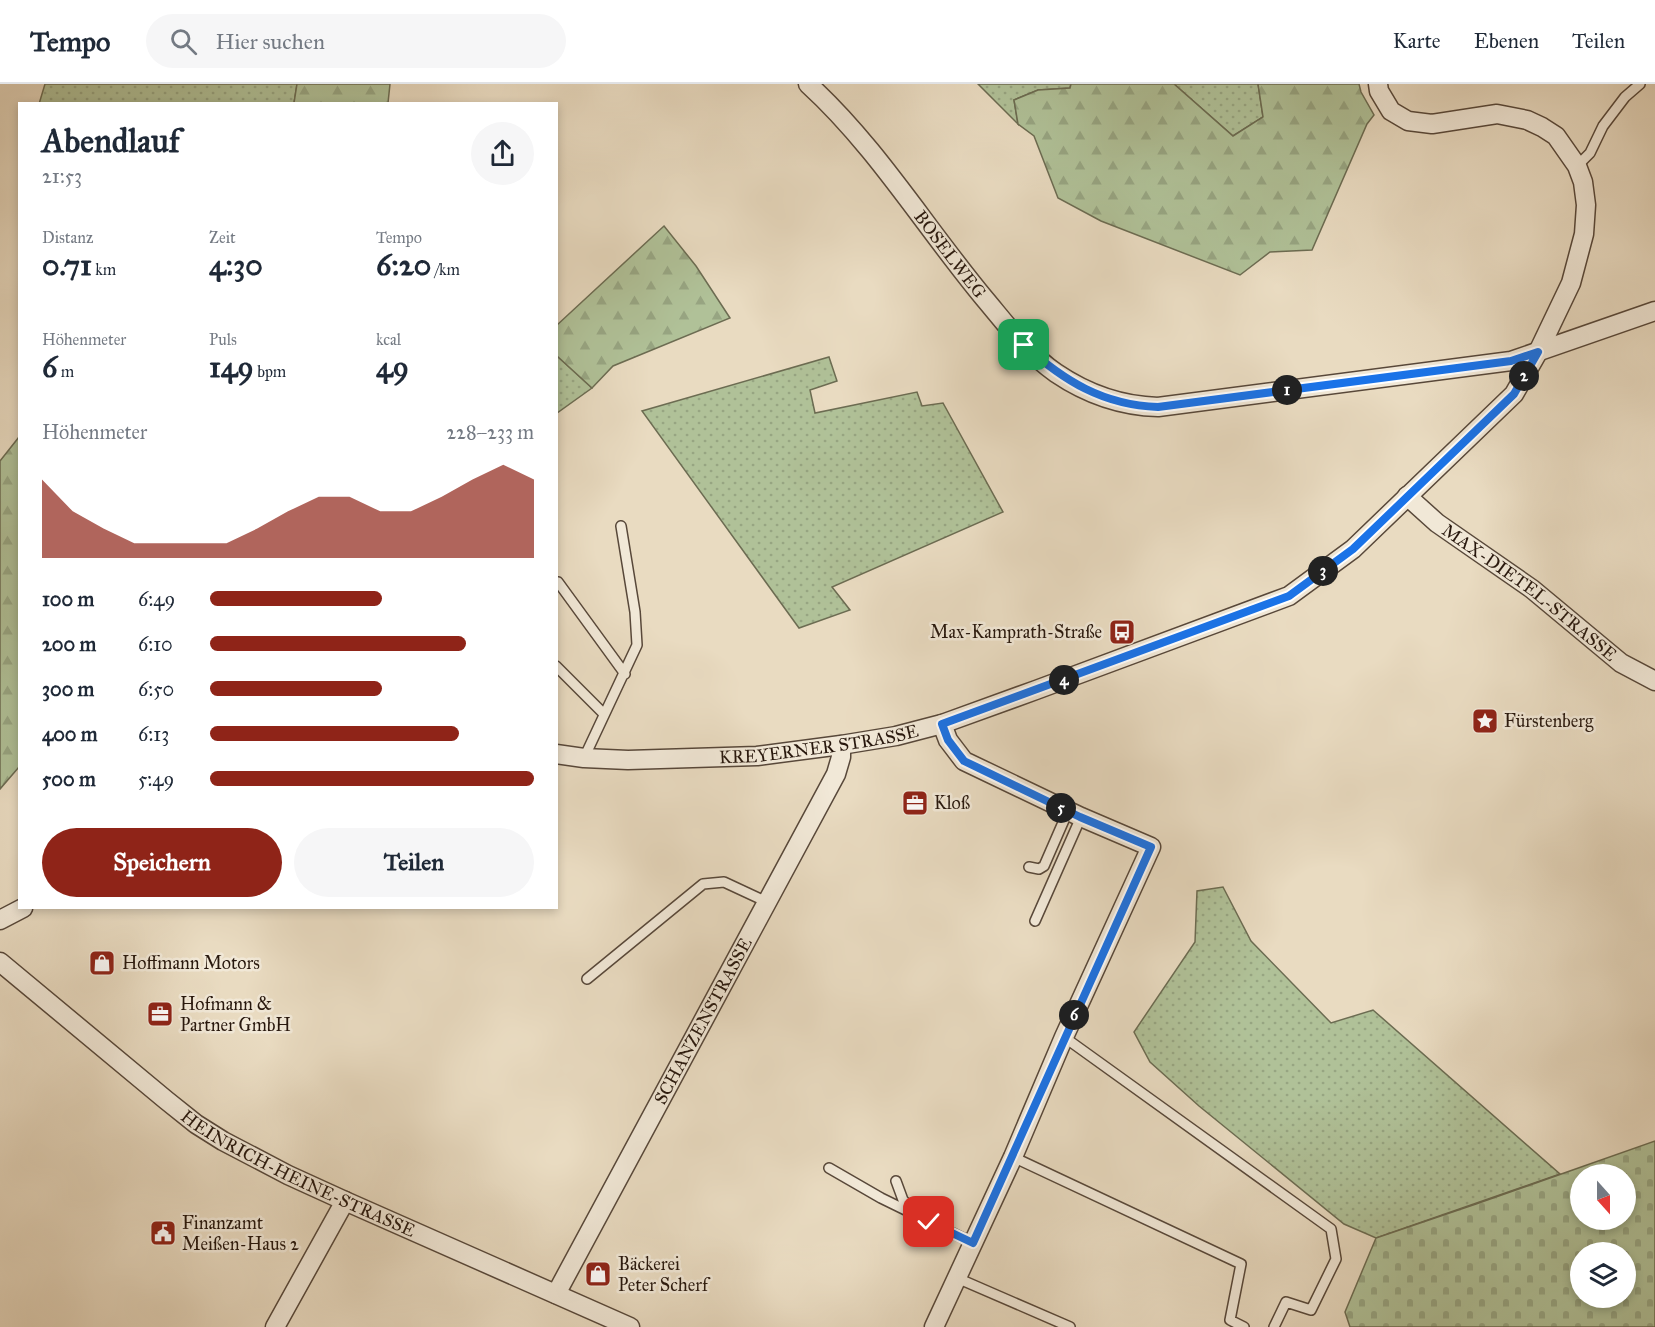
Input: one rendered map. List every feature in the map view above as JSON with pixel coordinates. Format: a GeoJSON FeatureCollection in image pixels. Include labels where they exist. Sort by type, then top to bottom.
{"type":"FeatureCollection","features":[{"type":"Feature","properties":{"kind":"street","name":"BOSELWEG"},"geometry":{"type":"LineString","coordinates":[[808,84],[825,99],[859,138],[965,275],[1024,345],[1055,373],[1108,399],[1132,405],[1158,407],[1511,361],[1655,312]]}},
{"type":"Feature","properties":{"kind":"street"},"geometry":{"type":"LineString","coordinates":[[1378,84],[1379,91],[1391,111],[1408,121],[1432,124],[1497,114],[1527,120],[1556,136],[1577,166]]}},
{"type":"Feature","properties":{"kind":"street","name":"KREYERNER STRASSE"},"geometry":{"type":"LineString","coordinates":[[558,754],[628,760],[757,756],[896,736],[942,724],[1289,596],[1353,549],[1514,394],[1538,352],[1571,283],[1584,234],[1586,205],[1583,182],[1577,166]]}},
{"type":"Feature","properties":{"kind":"street","name":"MAX-DIETEL-STRASSE"},"geometry":{"type":"LineString","coordinates":[[1407,496],[1437,523],[1532,589],[1621,663],[1655,681]]}},
{"type":"Feature","properties":{"kind":"street"},"geometry":{"type":"LineString","coordinates":[[934,1327],[1151,847],[1074,814],[964,761],[948,740],[942,724]]}},
{"type":"Feature","properties":{"kind":"street","name":"SCHANZENSTRASSE"},"geometry":{"type":"LineString","coordinates":[[556,1294],[836,774],[841,757],[841,745]]}},
{"type":"Feature","properties":{"kind":"street"},"geometry":{"type":"LineString","coordinates":[[0,920],[21,909]]}},
{"type":"Feature","properties":{"kind":"street","name":"HEINRICH-HEINE-STRASSE"},"geometry":{"type":"LineString","coordinates":[[0,962],[196,1124],[288,1175],[345,1202],[630,1327]]}},
{"type":"Feature","properties":{"kind":"street"},"geometry":{"type":"LineString","coordinates":[[275,1327],[345,1202]]}},
{"type":"Feature","properties":{"kind":"lane"},"geometry":{"type":"LineString","coordinates":[[1577,166],[1590,153],[1603,126],[1625,97],[1640,84]]}},
{"type":"Feature","properties":{"kind":"lane"},"geometry":{"type":"LineString","coordinates":[[584,758],[637,645],[637,630],[621,526]]}},
{"type":"Feature","properties":{"kind":"lane"},"geometry":{"type":"LineString","coordinates":[[558,582],[625,674]]}},
{"type":"Feature","properties":{"kind":"lane"},"geometry":{"type":"LineString","coordinates":[[558,668],[604,714]]}},
{"type":"Feature","properties":{"kind":"lane"},"geometry":{"type":"LineString","coordinates":[[1029,867],[1039,869],[1044,866],[1074,814]]}},
{"type":"Feature","properties":{"kind":"lane"},"geometry":{"type":"LineString","coordinates":[[1035,921],[1074,814]]}},
{"type":"Feature","properties":{"kind":"lane"},"geometry":{"type":"LineString","coordinates":[[587,979],[703,884],[724,882],[767,902]]}},
{"type":"Feature","properties":{"kind":"lane"},"geometry":{"type":"LineString","coordinates":[[1064,1037],[1331,1229],[1336,1259],[1311,1310],[1286,1302],[1274,1327]]}},
{"type":"Feature","properties":{"kind":"lane"},"geometry":{"type":"LineString","coordinates":[[1013,1156],[1241,1264],[1230,1320],[1244,1327]]}},
{"type":"Feature","properties":{"kind":"lane"},"geometry":{"type":"LineString","coordinates":[[829,1168],[881,1198],[973,1243]]}},
{"type":"Feature","properties":{"kind":"lane"},"geometry":{"type":"LineString","coordinates":[[896,1180],[906,1205],[929,1222]]}},
{"type":"Feature","properties":{"kind":"lane"},"geometry":{"type":"LineString","coordinates":[[957,1278],[1070,1327]]}},
{"type":"Feature","properties":{"kind":"green space"},"geometry":{"type":"Polygon","coordinates":[[[45,84],[297,84],[294,102],[40,102],[45,84]]]}},
{"type":"Feature","properties":{"kind":"green space"},"geometry":{"type":"Polygon","coordinates":[[[297,84],[390,84],[388,102],[294,102],[297,84]]]}},
{"type":"Feature","properties":{"kind":"green space"},"geometry":{"type":"Polygon","coordinates":[[[978,84],[1071,84],[1070,88],[1038,90],[1014,100],[1018,124],[978,84]]]}},
{"type":"Feature","properties":{"kind":"green space"},"geometry":{"type":"Polygon","coordinates":[[[1071,84],[1174,84],[1233,136],[1263,117],[1258,84],[1359,84],[1374,115],[1367,124],[1312,250],[1270,252],[1240,275],[1101,221],[1058,198],[1034,136],[1018,124],[1014,100],[1038,90],[1070,88],[1071,84]]]}},
{"type":"Feature","properties":{"kind":"green space"},"geometry":{"type":"Polygon","coordinates":[[[1174,84],[1258,84],[1263,117],[1233,136],[1174,84]]]}},
{"type":"Feature","properties":{"kind":"green space"},"geometry":{"type":"Polygon","coordinates":[[[664,226],[696,266],[730,318],[613,366],[592,388],[558,357],[558,324],[664,226]]]}},
{"type":"Feature","properties":{"kind":"green space"},"geometry":{"type":"Polygon","coordinates":[[[558,357],[592,388],[558,412],[558,357]]]}},
{"type":"Feature","properties":{"kind":"green space"},"geometry":{"type":"Polygon","coordinates":[[[829,357],[837,381],[810,390],[815,413],[917,392],[922,406],[943,403],[1003,512],[832,587],[850,610],[799,628],[642,411],[829,357]]]}},
{"type":"Feature","properties":{"kind":"green space"},"geometry":{"type":"Polygon","coordinates":[[[18,438],[18,768],[0,789],[0,461],[18,438]]]}},
{"type":"Feature","properties":{"kind":"green space"},"geometry":{"type":"Polygon","coordinates":[[[1223,887],[1251,941],[1331,1023],[1373,1010],[1560,1174],[1376,1238],[1344,1224],[1199,1106],[1150,1062],[1134,1032],[1195,942],[1197,891],[1223,887]]]}},
{"type":"Feature","properties":{"kind":"green space"},"geometry":{"type":"Polygon","coordinates":[[[1655,1141],[1655,1327],[1350,1327],[1345,1312],[1376,1238],[1570,1171],[1570,1230],[1636,1230],[1636,1164],[1590,1164],[1655,1141]]]}},
{"type":"Feature","properties":{"kind":"place","name":"Max-Kamprath-Straße"},"geometry":{"type":"Point","coordinates":[1122,632]}},
{"type":"Feature","properties":{"kind":"place","name":"Fürstenberg"},"geometry":{"type":"Point","coordinates":[1485,721]}},
{"type":"Feature","properties":{"kind":"place","name":"Kloß"},"geometry":{"type":"Point","coordinates":[915,803]}},
{"type":"Feature","properties":{"kind":"place","name":"Hoffmann Motors"},"geometry":{"type":"Point","coordinates":[102,963]}},
{"type":"Feature","properties":{"kind":"place","name":"Hofmann & Partner GmbH"},"geometry":{"type":"Point","coordinates":[160,1014]}},
{"type":"Feature","properties":{"kind":"place","name":"Finanzamt Meißen-Haus 2"},"geometry":{"type":"Point","coordinates":[163,1233]}},
{"type":"Feature","properties":{"kind":"place","name":"Bäckerei Peter Scherf"},"geometry":{"type":"Point","coordinates":[598,1274]}},
{"type":"Feature","properties":{"kind":"route"},"geometry":{"type":"LineString","coordinates":[[929,1222],[973,1243],[1151,847],[1080,817],[964,761],[948,740],[942,724],[1289,596],[1353,549],[1514,394],[1538,352],[1511,361],[1158,407],[1124,404],[1095,394],[1055,373],[1024,345]]}}]}
